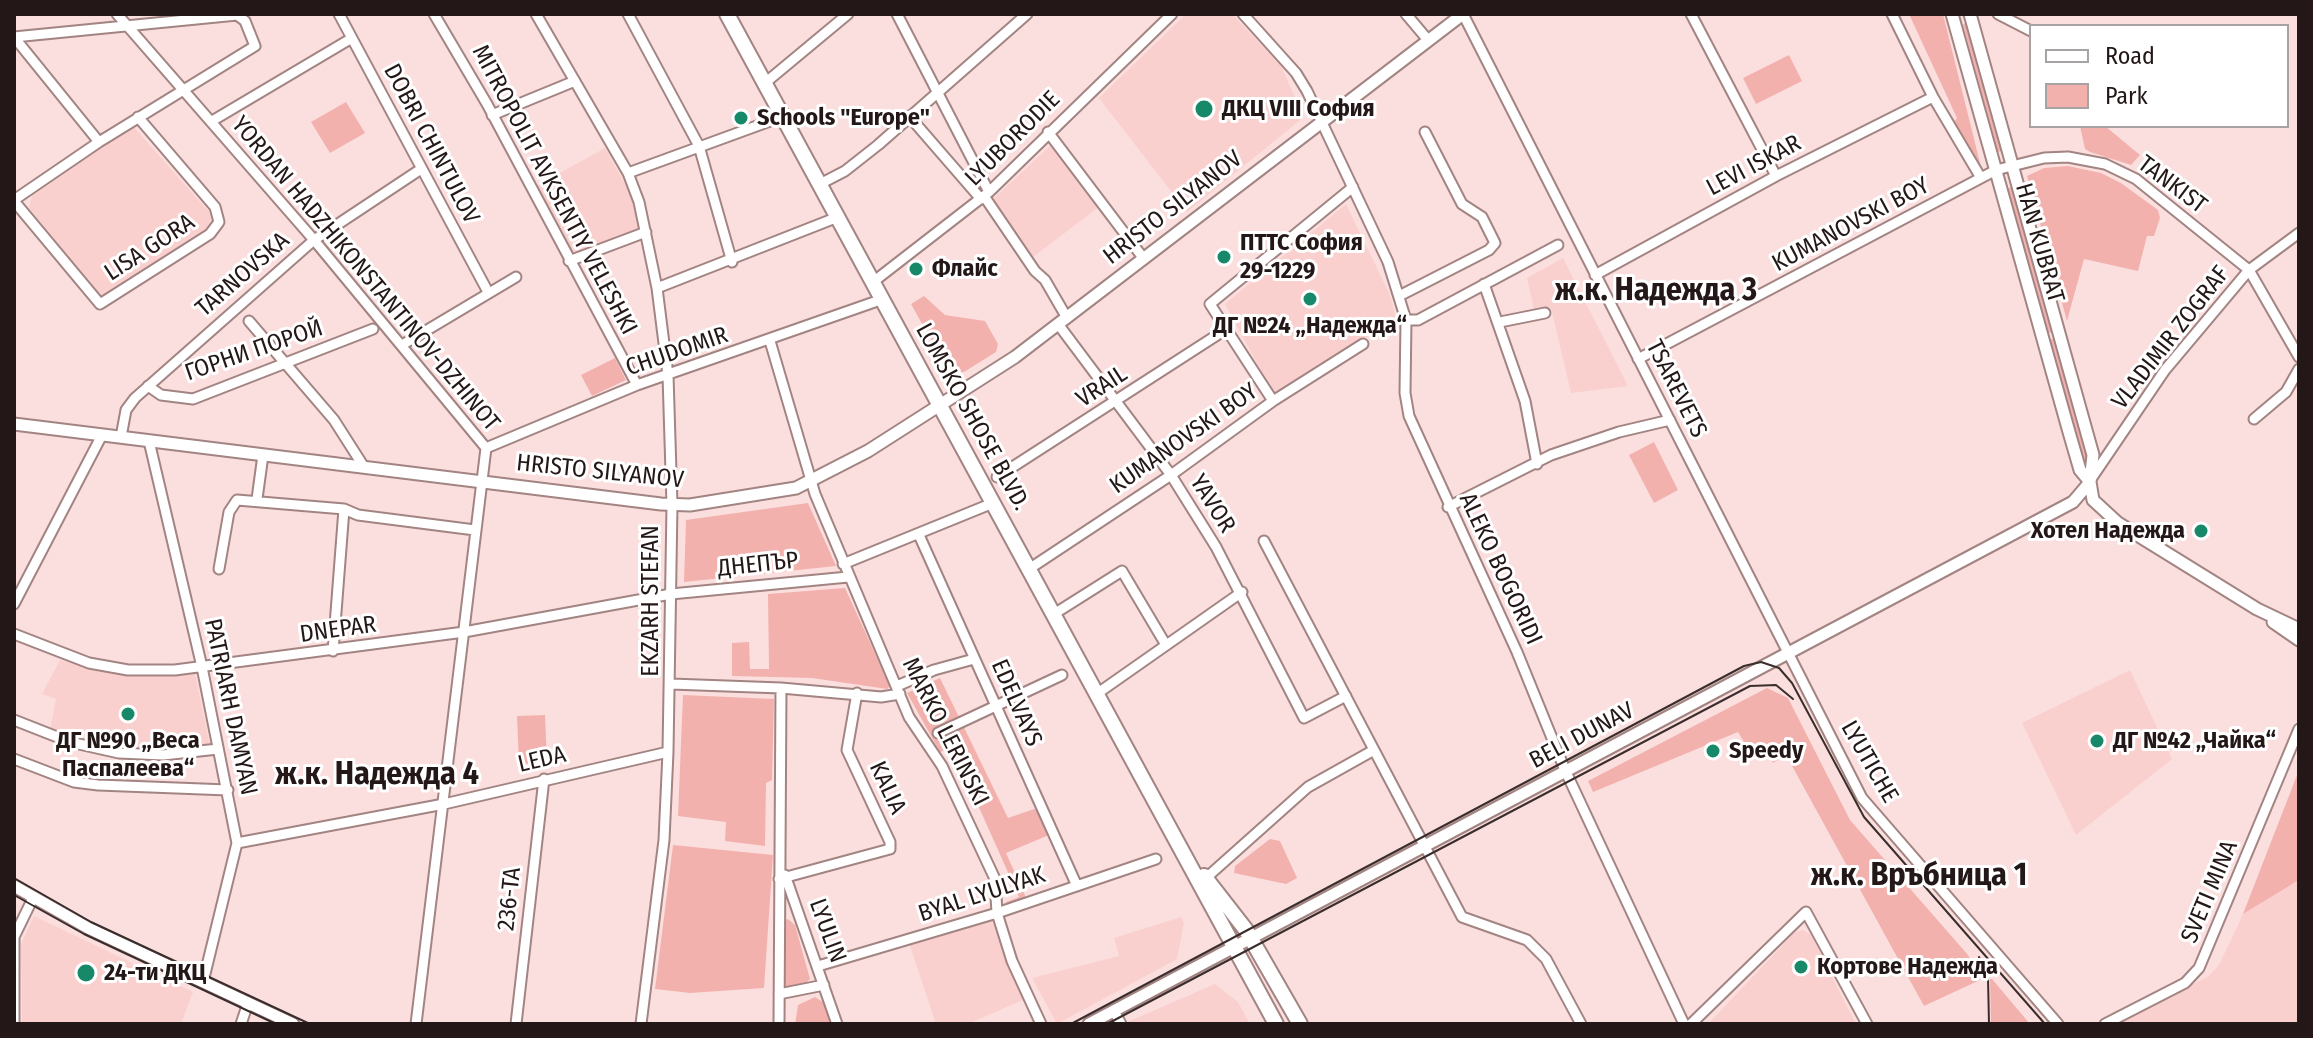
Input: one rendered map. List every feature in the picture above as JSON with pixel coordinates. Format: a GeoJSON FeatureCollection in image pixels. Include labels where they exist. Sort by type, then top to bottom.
{"type":"FeatureCollection","features":[{"type":"Feature","properties":{"kind":"main road","name":"LOMSKO SHOSE BLVD."},"geometry":{"type":"LineString","coordinates":[[727,14],[1276,1024]]}},
{"type":"Feature","properties":{"kind":"main road","name":"LOMSKO SHOSE BLVD."},"geometry":{"type":"LineString","coordinates":[[1178,840],[1250,938],[1300,1024]]}},
{"type":"Feature","properties":{"kind":"street","name":"YORDAN HADZHIKONSTANTINOV-DZHINOT"},"geometry":{"type":"LineString","coordinates":[[117,14],[314,240],[486,448],[416,1024]]}},
{"type":"Feature","properties":{"kind":"street","name":"DOBRI CHINTULOV"},"geometry":{"type":"LineString","coordinates":[[339,14],[488,292]]}},
{"type":"Feature","properties":{"kind":"street","name":"MITROPOLIT AVKSENTIY VELESHKI"},"geometry":{"type":"LineString","coordinates":[[434,14],[492,115],[637,385]]}},
{"type":"Feature","properties":{"kind":"street","name":"EKZARH STEFAN"},"geometry":{"type":"LineString","coordinates":[[536,14],[628,173],[646,232],[668,375],[672,505],[671,684],[664,840],[641,1024]]}},
{"type":"Feature","properties":{"kind":"street"},"geometry":{"type":"LineString","coordinates":[[628,14],[699,146],[732,262]]}},
{"type":"Feature","properties":{"kind":"street"},"geometry":{"type":"LineString","coordinates":[[765,83],[848,14]]}},
{"type":"Feature","properties":{"kind":"street"},"geometry":{"type":"LineString","coordinates":[[897,14],[938,90],[985,196]]}},
{"type":"Feature","properties":{"kind":"street"},"geometry":{"type":"LineString","coordinates":[[820,184],[845,171],[1027,14]]}},
{"type":"Feature","properties":{"kind":"street","name":"LYUBORODIE"},"geometry":{"type":"LineString","coordinates":[[873,282],[985,196],[1172,14]]}},
{"type":"Feature","properties":{"kind":"street","name":"ALEKO BOGORIDI"},"geometry":{"type":"LineString","coordinates":[[1243,14],[1296,73],[1322,121],[1401,295],[1406,320],[1406,405],[1448,507],[1517,652],[1565,770],[1684,1024]]}},
{"type":"Feature","properties":{"kind":"street"},"geometry":{"type":"LineString","coordinates":[[1406,14],[1428,40]]}},
{"type":"Feature","properties":{"kind":"street","name":"HRISTO SILYANOV"},"geometry":{"type":"LineString","coordinates":[[14,424],[672,505],[744,498],[811,483],[939,407],[1062,321],[1463,14]]}},
{"type":"Feature","properties":{"kind":"street","name":"TSAREVETS"},"geometry":{"type":"LineString","coordinates":[[1463,14],[1789,653]]}},
{"type":"Feature","properties":{"kind":"street"},"geometry":{"type":"LineString","coordinates":[[1691,14],[1776,176]]}},
{"type":"Feature","properties":{"kind":"street"},"geometry":{"type":"LineString","coordinates":[[1892,14],[1933,97],[1981,178]]}},
{"type":"Feature","properties":{"kind":"street","name":"HAN KUBRAT"},"geometry":{"type":"LineString","coordinates":[[1970,14],[2093,455],[2090,482],[2093,500],[2105,513],[2257,609],[2299,640]]}},
{"type":"Feature","properties":{"kind":"street"},"geometry":{"type":"LineString","coordinates":[[1998,14],[2029,30]]}},
{"type":"Feature","properties":{"kind":"street"},"geometry":{"type":"LineString","coordinates":[[14,37],[230,15],[245,21],[254,48],[138,117],[14,200]]}},
{"type":"Feature","properties":{"kind":"street","name":"HAN KUBRAT"},"geometry":{"type":"LineString","coordinates":[[1955,15],[2069,432],[2080,470],[2090,482]]}},
{"type":"Feature","properties":{"kind":"street"},"geometry":{"type":"LineString","coordinates":[[14,37],[99,142]]}},
{"type":"Feature","properties":{"kind":"street"},"geometry":{"type":"LineString","coordinates":[[212,121],[352,38]]}},
{"type":"Feature","properties":{"kind":"street"},"geometry":{"type":"LineString","coordinates":[[492,115],[575,81]]}},
{"type":"Feature","properties":{"kind":"street","name":"LEVI ISKAR"},"geometry":{"type":"LineString","coordinates":[[1595,275],[1776,176],[1933,97]]}},
{"type":"Feature","properties":{"kind":"street"},"geometry":{"type":"LineString","coordinates":[[628,173],[784,116]]}},
{"type":"Feature","properties":{"kind":"street"},"geometry":{"type":"LineString","coordinates":[[909,116],[985,196]]}},
{"type":"Feature","properties":{"kind":"street","name":"LISA GORA"},"geometry":{"type":"LineString","coordinates":[[14,200],[100,304],[210,234],[219,222],[215,207],[138,117]]}},
{"type":"Feature","properties":{"kind":"street"},"geometry":{"type":"LineString","coordinates":[[1048,132],[1144,259]]}},
{"type":"Feature","properties":{"kind":"street"},"geometry":{"type":"LineString","coordinates":[[1401,295],[1489,250],[1495,243],[1482,217],[1462,204],[1425,132]]}},
{"type":"Feature","properties":{"kind":"street","name":"TANKIST"},"geometry":{"type":"LineString","coordinates":[[1996,170],[2044,158],[2077,157],[2120,170],[2136,179],[2249,270]]}},
{"type":"Feature","properties":{"kind":"street","name":"TARNOVSKA"},"geometry":{"type":"LineString","coordinates":[[121,437],[126,410],[148,386],[314,240],[421,169]]}},
{"type":"Feature","properties":{"kind":"street","name":"KUMANOVSKI BOY"},"geometry":{"type":"LineString","coordinates":[[1638,359],[1996,170]]}},
{"type":"Feature","properties":{"kind":"street"},"geometry":{"type":"LineString","coordinates":[[1273,401],[1210,304],[1353,187]]}},
{"type":"Feature","properties":{"kind":"street","name":"YAVOR"},"geometry":{"type":"LineString","coordinates":[[985,196],[1035,271],[1045,280],[1062,321],[1171,475],[1242,592],[1242,600],[1304,718],[1346,696]]}},
{"type":"Feature","properties":{"kind":"street"},"geometry":{"type":"LineString","coordinates":[[657,288],[732,262],[838,217]]}},
{"type":"Feature","properties":{"kind":"street"},"geometry":{"type":"LineString","coordinates":[[569,261],[646,232]]}},
{"type":"Feature","properties":{"kind":"street","name":"VLADIMIR ZOGRAF"},"geometry":{"type":"LineString","coordinates":[[2090,482],[2165,370],[2249,270],[2299,233]]}},
{"type":"Feature","properties":{"kind":"street"},"geometry":{"type":"LineString","coordinates":[[1406,320],[1418,320],[1558,245]]}},
{"type":"Feature","properties":{"kind":"street"},"geometry":{"type":"LineString","coordinates":[[2249,270],[2299,357]]}},
{"type":"Feature","properties":{"kind":"street"},"geometry":{"type":"LineString","coordinates":[[402,345],[516,277]]}},
{"type":"Feature","properties":{"kind":"street"},"geometry":{"type":"LineString","coordinates":[[1484,284],[1500,322],[1525,401],[1537,464]]}},
{"type":"Feature","properties":{"kind":"street","name":"CHUDOMIR"},"geometry":{"type":"LineString","coordinates":[[486,448],[637,385],[883,299]]}},
{"type":"Feature","properties":{"kind":"street"},"geometry":{"type":"LineString","coordinates":[[1500,322],[1545,313]]}},
{"type":"Feature","properties":{"kind":"street"},"geometry":{"type":"LineString","coordinates":[[249,321],[334,420],[364,467]]}},
{"type":"Feature","properties":{"kind":"street","name":"VRAIL"},"geometry":{"type":"LineString","coordinates":[[997,477],[1228,328]]}},
{"type":"Feature","properties":{"kind":"street","name":"ГОРНИ ПОРОЙ"},"geometry":{"type":"LineString","coordinates":[[148,386],[161,395],[193,399],[373,329]]}},
{"type":"Feature","properties":{"kind":"street","name":"MARKO LERINSKI"},"geometry":{"type":"LineString","coordinates":[[770,341],[811,483],[848,577],[909,717],[942,766],[995,879],[997,913],[1012,961],[1041,1024]]}},
{"type":"Feature","properties":{"kind":"street","name":"KUMANOVSKI BOY"},"geometry":{"type":"LineString","coordinates":[[1029,569],[1171,475],[1273,401],[1363,344]]}},
{"type":"Feature","properties":{"kind":"street"},"geometry":{"type":"LineString","coordinates":[[2254,419],[2286,392],[2299,369]]}},
{"type":"Feature","properties":{"kind":"street"},"geometry":{"type":"LineString","coordinates":[[1448,507],[1551,455],[1609,435],[1670,420]]}},
{"type":"Feature","properties":{"kind":"street"},"geometry":{"type":"LineString","coordinates":[[14,604],[102,435]]}},
{"type":"Feature","properties":{"kind":"street","name":"PATRIARH DAMYAN"},"geometry":{"type":"LineString","coordinates":[[149,441],[202,667],[237,843],[203,982]]}},
{"type":"Feature","properties":{"kind":"street"},"geometry":{"type":"LineString","coordinates":[[257,499],[263,455]]}},
{"type":"Feature","properties":{"kind":"street","name":"BELI DUNAV"},"geometry":{"type":"LineString","coordinates":[[1089,1024],[2073,502],[2090,482]]}},
{"type":"Feature","properties":{"kind":"street"},"geometry":{"type":"LineString","coordinates":[[219,569],[231,504],[237,500],[257,499],[344,509],[358,515],[475,530]]}},
{"type":"Feature","properties":{"kind":"street"},"geometry":{"type":"LineString","coordinates":[[843,564],[993,503]]}},
{"type":"Feature","properties":{"kind":"street"},"geometry":{"type":"LineString","coordinates":[[333,651],[344,509]]}},
{"type":"Feature","properties":{"kind":"street","name":"EDELVAYS"},"geometry":{"type":"LineString","coordinates":[[919,535],[1077,886]]}},
{"type":"Feature","properties":{"kind":"street"},"geometry":{"type":"LineString","coordinates":[[1264,541],[1462,917],[1527,940],[1546,959],[1581,1024]]}},
{"type":"Feature","properties":{"kind":"street"},"geometry":{"type":"LineString","coordinates":[[1054,614],[1122,571],[1166,645]]}},
{"type":"Feature","properties":{"kind":"street","name":"ДНЕПЪР"},"geometry":{"type":"LineString","coordinates":[[671,594],[848,577]]}},
{"type":"Feature","properties":{"kind":"street"},"geometry":{"type":"LineString","coordinates":[[1098,693],[1242,592]]}},
{"type":"Feature","properties":{"kind":"street","name":"DNEPAR"},"geometry":{"type":"LineString","coordinates":[[14,634],[68,657],[111,668],[149,670],[202,667],[464,632],[671,594]]}},
{"type":"Feature","properties":{"kind":"street","name":"HAN KUBRAT"},"geometry":{"type":"LineString","coordinates":[[2257,609],[2299,629]]}},
{"type":"Feature","properties":{"kind":"street","name":"LYUTICHE"},"geometry":{"type":"LineString","coordinates":[[1789,653],[1862,798],[2058,1024]]}},
{"type":"Feature","properties":{"kind":"street"},"geometry":{"type":"LineString","coordinates":[[671,684],[781,688],[891,697],[934,670],[974,659]]}},
{"type":"Feature","properties":{"kind":"street"},"geometry":{"type":"LineString","coordinates":[[938,733],[1062,675]]}},
{"type":"Feature","properties":{"kind":"street"},"geometry":{"type":"LineString","coordinates":[[779,1024],[783,878],[779,852],[781,688]]}},
{"type":"Feature","properties":{"kind":"street","name":"KALIA"},"geometry":{"type":"LineString","coordinates":[[783,878],[887,851],[890,842],[847,750],[857,693]]}},
{"type":"Feature","properties":{"kind":"street"},"geometry":{"type":"LineString","coordinates":[[14,720],[70,742],[119,753],[163,755],[218,749]]}},
{"type":"Feature","properties":{"kind":"street","name":"SVETI MINA"},"geometry":{"type":"LineString","coordinates":[[2105,1024],[2185,983],[2199,968],[2299,729]]}},
{"type":"Feature","properties":{"kind":"street"},"geometry":{"type":"LineString","coordinates":[[1206,878],[1308,787],[1374,750]]}},
{"type":"Feature","properties":{"kind":"street","name":"LEDA"},"geometry":{"type":"LineString","coordinates":[[237,843],[444,804],[668,752]]}},
{"type":"Feature","properties":{"kind":"street"},"geometry":{"type":"LineString","coordinates":[[14,759],[74,782],[113,787],[228,790]]}},
{"type":"Feature","properties":{"kind":"street","name":"236-ТА"},"geometry":{"type":"LineString","coordinates":[[516,1024],[544,779]]}},
{"type":"Feature","properties":{"kind":"street","name":"BYAL LYULYAK"},"geometry":{"type":"LineString","coordinates":[[818,966],[997,913],[1156,859]]}},
{"type":"Feature","properties":{"kind":"street","name":"LYULIN"},"geometry":{"type":"LineString","coordinates":[[783,878],[837,1024]]}},
{"type":"Feature","properties":{"kind":"street"},"geometry":{"type":"LineString","coordinates":[[14,886],[293,1024]]}},
{"type":"Feature","properties":{"kind":"street"},"geometry":{"type":"LineString","coordinates":[[14,1024],[14,937],[33,898]]}},
{"type":"Feature","properties":{"kind":"street"},"geometry":{"type":"LineString","coordinates":[[1691,1024],[1806,912],[1867,1024]]}},
{"type":"Feature","properties":{"kind":"street"},"geometry":{"type":"LineString","coordinates":[[779,994],[824,985]]}},
{"type":"Feature","properties":{"kind":"street"},"geometry":{"type":"LineString","coordinates":[[241,1024],[248,1003]]}},
{"type":"Feature","properties":{"kind":"street"},"geometry":{"type":"LineString","coordinates":[[1114,1011],[1121,1024]]}},
{"type":"Feature","properties":{"kind":"shaded area","name":"ДКЦ VIII София"},"geometry":{"type":"Polygon","coordinates":[[[1186,14],[1232,14],[1281,66],[1304,117],[1187,212],[1099,98],[1186,14]]]}},
{"type":"Feature","properties":{"kind":"shaded area"},"geometry":{"type":"Polygon","coordinates":[[[133,126],[209,212],[211,219],[209,227],[101,296],[29,208],[32,196],[133,126]]]}},
{"type":"Feature","properties":{"kind":"shaded area"},"geometry":{"type":"Polygon","coordinates":[[[1051,145],[1099,207],[1033,257],[992,200],[1051,145]]]}},
{"type":"Feature","properties":{"kind":"shaded area"},"geometry":{"type":"Polygon","coordinates":[[[605,148],[629,191],[640,229],[569,255],[534,187],[605,148]]]}},
{"type":"Feature","properties":{"kind":"shaded area","name":"ДГ №24 „Надежда“"},"geometry":{"type":"Polygon","coordinates":[[[1346,204],[1390,295],[1396,319],[1274,395],[1225,304],[1346,204]]]}},
{"type":"Feature","properties":{"kind":"shaded area"},"geometry":{"type":"Polygon","coordinates":[[[1563,258],[1628,386],[1571,393],[1551,308],[1534,310],[1527,278],[1563,258]]]}},
{"type":"Feature","properties":{"kind":"shaded area","name":"ДГ №90 „Веса Паспалеева“"},"geometry":{"type":"Polygon","coordinates":[[[60,660],[116,674],[195,673],[210,745],[152,750],[122,748],[50,730],[56,699],[42,694],[60,660]]]}},
{"type":"Feature","properties":{"kind":"shaded area","name":"ДГ №42 „Чайка“"},"geometry":{"type":"Polygon","coordinates":[[[2130,670],[2172,759],[2076,835],[2022,723],[2130,670]]]}},
{"type":"Feature","properties":{"kind":"shaded area"},"geometry":{"type":"Polygon","coordinates":[[[2299,880],[2299,1024],[2116,1024],[2209,976],[2219,965],[2243,914],[2299,880]]]}},
{"type":"Feature","properties":{"kind":"shaded area","name":"24-ти ДКЦ"},"geometry":{"type":"Polygon","coordinates":[[[34,916],[193,992],[181,1024],[22,1024],[21,944],[34,916]]]}},
{"type":"Feature","properties":{"kind":"shaded area"},"geometry":{"type":"Polygon","coordinates":[[[1181,917],[1184,923],[1177,959],[1057,1024],[1032,978],[1119,956],[1114,938],[1181,917]]]}},
{"type":"Feature","properties":{"kind":"shaded area"},"geometry":{"type":"Polygon","coordinates":[[[991,919],[1023,1000],[968,1024],[936,1024],[908,940],[991,919]]]}},
{"type":"Feature","properties":{"kind":"shaded area"},"geometry":{"type":"Polygon","coordinates":[[[1803,930],[1811,935],[1856,1024],[1708,1024],[1795,932],[1803,930]]]}},
{"type":"Feature","properties":{"kind":"shaded area"},"geometry":{"type":"Polygon","coordinates":[[[1215,984],[1238,1002],[1250,1024],[1125,1023],[1215,984]]]}},
{"type":"Feature","properties":{"kind":"green space"},"geometry":{"type":"Polygon","coordinates":[[[1909,14],[1943,14],[1981,167],[1970,157],[1954,122],[1957,118],[1909,14]]]}},
{"type":"Feature","properties":{"kind":"green space"},"geometry":{"type":"Polygon","coordinates":[[[1967,21],[2004,150],[1998,152],[1963,25],[1967,21]]]}},
{"type":"Feature","properties":{"kind":"green space"},"geometry":{"type":"Polygon","coordinates":[[[1789,55],[1802,81],[1756,104],[1743,78],[1789,55]]]}},
{"type":"Feature","properties":{"kind":"green space"},"geometry":{"type":"Polygon","coordinates":[[[346,102],[365,133],[330,153],[311,122],[346,102]]]}},
{"type":"Feature","properties":{"kind":"green space"},"geometry":{"type":"Polygon","coordinates":[[[2080,128],[2107,128],[2140,155],[2131,165],[2085,149],[2080,128]]]}},
{"type":"Feature","properties":{"kind":"green space"},"geometry":{"type":"Polygon","coordinates":[[[2068,166],[2101,173],[2121,183],[2158,210],[2160,218],[2154,236],[2147,236],[2138,271],[2084,259],[2067,321],[2027,176],[2044,168],[2068,166]]]}},
{"type":"Feature","properties":{"kind":"green space"},"geometry":{"type":"Polygon","coordinates":[[[2014,187],[2054,332],[2048,333],[2008,188],[2014,187]]]}},
{"type":"Feature","properties":{"kind":"green space"},"geometry":{"type":"Polygon","coordinates":[[[924,296],[945,315],[985,321],[998,344],[996,352],[964,372],[949,372],[911,304],[924,296]]]}},
{"type":"Feature","properties":{"kind":"green space"},"geometry":{"type":"Polygon","coordinates":[[[2056,338],[2089,456],[2082,460],[2049,340],[2056,338]]]}},
{"type":"Feature","properties":{"kind":"green space"},"geometry":{"type":"Polygon","coordinates":[[[615,358],[626,380],[592,396],[581,375],[615,358]]]}},
{"type":"Feature","properties":{"kind":"green space"},"geometry":{"type":"Polygon","coordinates":[[[1654,442],[1678,490],[1654,503],[1629,455],[1654,442]]]}},
{"type":"Feature","properties":{"kind":"green space"},"geometry":{"type":"Polygon","coordinates":[[[808,503],[836,566],[684,582],[686,520],[808,503]]]}},
{"type":"Feature","properties":{"kind":"green space"},"geometry":{"type":"Polygon","coordinates":[[[845,588],[890,686],[887,689],[812,678],[732,676],[732,643],[749,642],[750,669],[769,669],[768,594],[845,588]]]}},
{"type":"Feature","properties":{"kind":"green space"},"geometry":{"type":"Polygon","coordinates":[[[940,678],[1008,818],[1037,808],[1049,835],[1006,853],[1027,900],[1009,907],[1006,902],[1019,897],[952,747],[940,752],[907,693],[940,678]]]}},
{"type":"Feature","properties":{"kind":"green space"},"geometry":{"type":"Polygon","coordinates":[[[1767,688],[1788,698],[1850,820],[1968,955],[1980,980],[1924,1006],[1786,755],[1773,763],[1766,745],[1749,750],[1738,732],[1593,792],[1588,781],[1767,688]]]}},
{"type":"Feature","properties":{"kind":"green space"},"geometry":{"type":"Polygon","coordinates":[[[683,695],[774,699],[772,780],[766,783],[765,846],[725,841],[726,822],[678,816],[683,695]]]}},
{"type":"Feature","properties":{"kind":"green space"},"geometry":{"type":"Polygon","coordinates":[[[545,715],[547,763],[519,764],[517,716],[545,715]]]}},
{"type":"Feature","properties":{"kind":"green space"},"geometry":{"type":"Polygon","coordinates":[[[2299,770],[2299,880],[2243,914],[2299,770]]]}},
{"type":"Feature","properties":{"kind":"green space"},"geometry":{"type":"Polygon","coordinates":[[[1270,839],[1280,841],[1297,878],[1286,884],[1234,873],[1235,866],[1270,839]]]}},
{"type":"Feature","properties":{"kind":"green space"},"geometry":{"type":"Polygon","coordinates":[[[673,845],[773,855],[764,988],[690,993],[655,989],[673,845]]]}},
{"type":"Feature","properties":{"kind":"green space"},"geometry":{"type":"Polygon","coordinates":[[[785,920],[795,925],[810,979],[805,984],[784,988],[785,920]]]}},
{"type":"Feature","properties":{"kind":"green space"},"geometry":{"type":"Polygon","coordinates":[[[1992,979],[2030,1024],[1991,1024],[1992,979]]]}},
{"type":"Feature","properties":{"kind":"green space"},"geometry":{"type":"Polygon","coordinates":[[[815,997],[826,1004],[832,1024],[795,1024],[798,1005],[815,997]]]}},
{"type":"Feature","properties":{"kind":"tram line"},"geometry":{"type":"LineString","coordinates":[[1071,1024],[1744,666],[1761,662],[1779,668],[1792,683],[1864,817],[2045,1024]]}},
{"type":"Feature","properties":{"kind":"tram line"},"geometry":{"type":"LineString","coordinates":[[1107,1024],[1750,686],[1776,685],[1793,699]]}},
{"type":"Feature","properties":{"kind":"tram line"},"geometry":{"type":"LineString","coordinates":[[14,878],[91,922],[310,1024]]}},
{"type":"Feature","properties":{"kind":"tram line"},"geometry":{"type":"LineString","coordinates":[[14,895],[84,934],[276,1024]]}},
{"type":"Feature","properties":{"kind":"tram line"},"geometry":{"type":"LineString","coordinates":[[1979,957],[1988,978],[1989,1024]]}},
{"type":"Feature","properties":{"kind":"place","name":"ДКЦ VIII София"},"geometry":{"type":"Point","coordinates":[1204,109]}},
{"type":"Feature","properties":{"kind":"place","name":"Schools \"Europe\""},"geometry":{"type":"Point","coordinates":[741,118]}},
{"type":"Feature","properties":{"kind":"place","name":"ПТТС София 29-1229"},"geometry":{"type":"Point","coordinates":[1224,257]}},
{"type":"Feature","properties":{"kind":"place","name":"Флайс"},"geometry":{"type":"Point","coordinates":[916,269]}},
{"type":"Feature","properties":{"kind":"place","name":"ДГ №24 „Надежда“"},"geometry":{"type":"Point","coordinates":[1310,299]}},
{"type":"Feature","properties":{"kind":"place","name":"Хотел Надежда"},"geometry":{"type":"Point","coordinates":[2201,531]}},
{"type":"Feature","properties":{"kind":"place","name":"ДГ №90 „Веса Паспалеева“"},"geometry":{"type":"Point","coordinates":[128,714]}},
{"type":"Feature","properties":{"kind":"place","name":"ДГ №42 „Чайка“"},"geometry":{"type":"Point","coordinates":[2097,741]}},
{"type":"Feature","properties":{"kind":"place","name":"Speedy"},"geometry":{"type":"Point","coordinates":[1713,751]}},
{"type":"Feature","properties":{"kind":"place","name":"Кортове Надежда"},"geometry":{"type":"Point","coordinates":[1801,967]}},
{"type":"Feature","properties":{"kind":"place","name":"24-ти ДКЦ"},"geometry":{"type":"Point","coordinates":[86,973]}},
{"type":"Feature","properties":{"kind":"district","name":"ж.к. Надежда 3"},"geometry":{"type":"Point","coordinates":[1656,291]}},
{"type":"Feature","properties":{"kind":"district","name":"ж.к. Надежда 4"},"geometry":{"type":"Point","coordinates":[377,775]}},
{"type":"Feature","properties":{"kind":"district","name":"ж.к. Връбница 1"},"geometry":{"type":"Point","coordinates":[1919,876]}}]}
